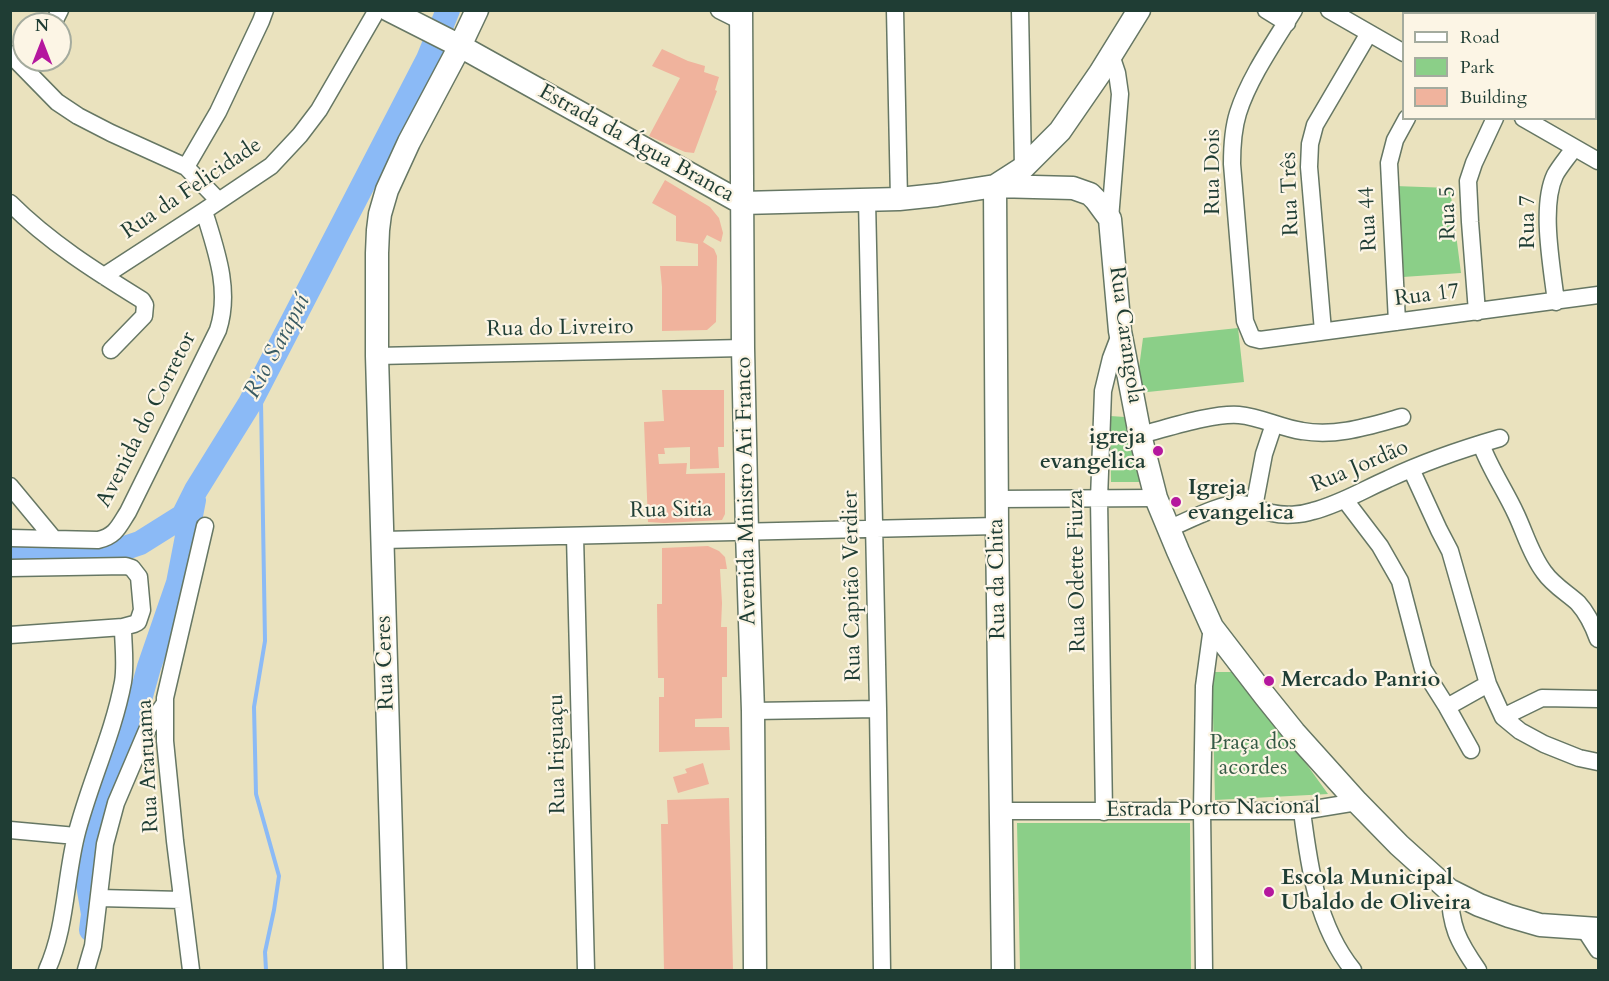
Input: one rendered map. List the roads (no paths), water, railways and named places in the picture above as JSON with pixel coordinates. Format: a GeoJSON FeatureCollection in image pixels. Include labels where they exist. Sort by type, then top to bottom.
{"type":"FeatureCollection","features":[{"type":"Feature","properties":{"kind":"street"},"geometry":{"type":"LineString","coordinates":[[186,167],[218,112],[265,10]]}},
{"type":"Feature","properties":{"kind":"street","name":"Rua da Felicidade"},"geometry":{"type":"LineString","coordinates":[[104,276],[271,166],[300,135],[318,110],[377,10]]}},
{"type":"Feature","properties":{"kind":"street","name":"Rua Ceres"},"geometry":{"type":"LineString","coordinates":[[395,970],[377,356],[377,253],[380,214],[387,190],[453,43],[477,10]]}},
{"type":"Feature","properties":{"kind":"street"},"geometry":{"type":"LineString","coordinates":[[719,10],[741,16]]}},
{"type":"Feature","properties":{"kind":"street"},"geometry":{"type":"LineString","coordinates":[[895,10],[899,199]]}},
{"type":"Feature","properties":{"kind":"street"},"geometry":{"type":"LineString","coordinates":[[1020,10],[1023,168]]}},
{"type":"Feature","properties":{"kind":"street","name":"Estrada da Água Branca"},"geometry":{"type":"LineString","coordinates":[[396,12],[742,203],[899,199],[995,186],[1023,168],[1060,131],[1139,10]]}},
{"type":"Feature","properties":{"kind":"street"},"geometry":{"type":"LineString","coordinates":[[1266,10],[1290,17]]}},
{"type":"Feature","properties":{"kind":"street"},"geometry":{"type":"LineString","coordinates":[[1329,10],[1402,52]]}},
{"type":"Feature","properties":{"kind":"street","name":"Avenida Ministro Ari Franco"},"geometry":{"type":"LineString","coordinates":[[741,16],[743,348],[753,711],[755,970]]}},
{"type":"Feature","properties":{"kind":"street","name":"Rua Dois"},"geometry":{"type":"LineString","coordinates":[[1260,340],[1252,338],[1245,321],[1233,175],[1233,138],[1238,113],[1250,84],[1290,17]]}},
{"type":"Feature","properties":{"kind":"street","name":"Rua Três"},"geometry":{"type":"LineString","coordinates":[[1323,331],[1309,167],[1310,144],[1319,117],[1369,33]]}},
{"type":"Feature","properties":{"kind":"street"},"geometry":{"type":"LineString","coordinates":[[1110,219],[1120,94],[1118,73],[1111,55]]}},
{"type":"Feature","properties":{"kind":"street"},"geometry":{"type":"LineString","coordinates":[[34,72],[57,102],[78,116],[186,167],[219,201]]}},
{"type":"Feature","properties":{"kind":"street","name":"Rua 44"},"geometry":{"type":"LineString","coordinates":[[1396,322],[1389,163],[1395,140],[1406,120]]}},
{"type":"Feature","properties":{"kind":"street","name":"Rua 5"},"geometry":{"type":"LineString","coordinates":[[1477,312],[1468,181],[1494,120]]}},
{"type":"Feature","properties":{"kind":"street"},"geometry":{"type":"LineString","coordinates":[[1526,120],[1599,161]]}},
{"type":"Feature","properties":{"kind":"street","name":"Rua 7"},"geometry":{"type":"LineString","coordinates":[[1556,302],[1548,212],[1550,191],[1555,175],[1574,148]]}},
{"type":"Feature","properties":{"kind":"street"},"geometry":{"type":"LineString","coordinates":[[995,186],[1073,188],[1090,194],[1110,219]]}},
{"type":"Feature","properties":{"kind":"street","name":"Rua da Chita"},"geometry":{"type":"LineString","coordinates":[[995,186],[1003,970]]}},
{"type":"Feature","properties":{"kind":"street","name":"Rua Capitão Verdier"},"geometry":{"type":"LineString","coordinates":[[867,200],[882,970]]}},
{"type":"Feature","properties":{"kind":"street"},"geometry":{"type":"LineString","coordinates":[[10,203],[76,258],[142,300],[145,305],[144,316],[111,350]]}},
{"type":"Feature","properties":{"kind":"street","name":"Avenida do Corretor"},"geometry":{"type":"LineString","coordinates":[[10,538],[98,540],[108,538],[116,531],[128,512],[218,330],[222,317],[224,294],[220,267],[204,212]]}},
{"type":"Feature","properties":{"kind":"street","name":"Rua Carangola"},"geometry":{"type":"LineString","coordinates":[[1110,219],[1120,332],[1140,435],[1156,498],[1168,529],[1212,627],[1294,732],[1357,802]]}},
{"type":"Feature","properties":{"kind":"street","name":"Rua 17"},"geometry":{"type":"LineString","coordinates":[[1260,340],[1599,295]]}},
{"type":"Feature","properties":{"kind":"street","name":"Rua Odette Fiuza"},"geometry":{"type":"LineString","coordinates":[[1104,812],[1099,499],[1104,391],[1111,358],[1120,332]]}},
{"type":"Feature","properties":{"kind":"street","name":"Rua do Livreiro"},"geometry":{"type":"LineString","coordinates":[[377,356],[743,348]]}},
{"type":"Feature","properties":{"kind":"street"},"geometry":{"type":"LineString","coordinates":[[1140,435],[1219,416],[1240,415],[1301,431],[1324,434],[1343,432],[1402,417]]}},
{"type":"Feature","properties":{"kind":"street"},"geometry":{"type":"LineString","coordinates":[[1254,507],[1264,454],[1274,424]]}},
{"type":"Feature","properties":{"kind":"street","name":"Rua Jordão"},"geometry":{"type":"LineString","coordinates":[[1168,529],[1227,505],[1239,503],[1273,513],[1310,512],[1346,500],[1411,469],[1500,438]]}},
{"type":"Feature","properties":{"kind":"street"},"geometry":{"type":"LineString","coordinates":[[1481,444],[1488,463],[1516,514],[1536,560],[1545,574],[1586,613],[1599,639]]}},
{"type":"Feature","properties":{"kind":"street"},"geometry":{"type":"LineString","coordinates":[[1411,469],[1450,551],[1488,684],[1503,717],[1520,731],[1544,744],[1579,759],[1599,762]]}},
{"type":"Feature","properties":{"kind":"street"},"geometry":{"type":"LineString","coordinates":[[10,486],[54,539]]}},
{"type":"Feature","properties":{"kind":"street"},"geometry":{"type":"LineString","coordinates":[[997,499],[1156,498]]}},
{"type":"Feature","properties":{"kind":"street"},"geometry":{"type":"LineString","coordinates":[[1346,500],[1380,546],[1400,581],[1423,669],[1471,750]]}},
{"type":"Feature","properties":{"kind":"street","name":"Rua Araruama"},"geometry":{"type":"LineString","coordinates":[[191,970],[165,741],[165,703],[205,526]]}},
{"type":"Feature","properties":{"kind":"street","name":"Rua Sitia"},"geometry":{"type":"LineString","coordinates":[[383,540],[997,526]]}},
{"type":"Feature","properties":{"kind":"street","name":"Rua Iriguaçu"},"geometry":{"type":"LineString","coordinates":[[575,536],[586,970]]}},
{"type":"Feature","properties":{"kind":"street"},"geometry":{"type":"LineString","coordinates":[[10,568],[126,566],[132,568],[139,577],[142,610],[138,622],[123,627],[10,635]]}},
{"type":"Feature","properties":{"kind":"street"},"geometry":{"type":"LineString","coordinates":[[47,970],[55,952],[61,926],[76,836],[124,679],[123,627]]}},
{"type":"Feature","properties":{"kind":"street"},"geometry":{"type":"LineString","coordinates":[[1204,970],[1202,811],[1204,686],[1212,627]]}},
{"type":"Feature","properties":{"kind":"street"},"geometry":{"type":"LineString","coordinates":[[1447,707],[1488,684]]}},
{"type":"Feature","properties":{"kind":"street"},"geometry":{"type":"LineString","coordinates":[[1503,717],[1542,698],[1599,699]]}},
{"type":"Feature","properties":{"kind":"street"},"geometry":{"type":"LineString","coordinates":[[86,970],[93,946],[105,844],[116,803],[148,728],[165,703]]}},
{"type":"Feature","properties":{"kind":"street"},"geometry":{"type":"LineString","coordinates":[[753,711],[878,709]]}},
{"type":"Feature","properties":{"kind":"street"},"geometry":{"type":"LineString","coordinates":[[1357,802],[1399,845],[1449,890],[1479,905],[1540,925],[1592,929],[1599,950]]}},
{"type":"Feature","properties":{"kind":"street","name":"Estrada Porto Nacional"},"geometry":{"type":"LineString","coordinates":[[1001,811],[1302,811],[1357,802]]}},
{"type":"Feature","properties":{"kind":"street"},"geometry":{"type":"LineString","coordinates":[[1302,811],[1317,899],[1331,936],[1353,970]]}},
{"type":"Feature","properties":{"kind":"street"},"geometry":{"type":"LineString","coordinates":[[10,830],[76,836]]}},
{"type":"Feature","properties":{"kind":"street"},"geometry":{"type":"LineString","coordinates":[[1449,890],[1454,929],[1462,948],[1478,970]]}},
{"type":"Feature","properties":{"kind":"street"},"geometry":{"type":"LineString","coordinates":[[99,898],[182,900]]}},
{"type":"Feature","properties":{"kind":"waterway","name":"Rio Sarapuí"},"geometry":{"type":"LineString","coordinates":[[10,557],[95,558],[140,543],[183,516],[196,490],[250,403],[428,59],[448,10]]}},
{"type":"Feature","properties":{"kind":"waterway"},"geometry":{"type":"LineString","coordinates":[[266,970],[265,952],[279,876],[256,794],[254,707],[265,641],[261,401],[270,363]]}},
{"type":"Feature","properties":{"kind":"waterway"},"geometry":{"type":"LineString","coordinates":[[91,930],[93,914],[84,861],[98,827],[111,774],[136,714],[149,667],[178,583],[194,500]]}},
{"type":"Feature","properties":{"kind":"place","name":"igreja evangelica"},"geometry":{"type":"Point","coordinates":[1158,451]}},
{"type":"Feature","properties":{"kind":"place","name":"Igreja evangelica"},"geometry":{"type":"Point","coordinates":[1176,502]}},
{"type":"Feature","properties":{"kind":"place","name":"Mercado Panrio"},"geometry":{"type":"Point","coordinates":[1269,681]}},
{"type":"Feature","properties":{"kind":"place","name":"Escola Municipal Ubaldo de Oliveira"},"geometry":{"type":"Point","coordinates":[1269,892]}},
{"type":"Feature","properties":{"kind":"park label","name":"Praça dos acordes"},"geometry":{"type":"Point","coordinates":[1253,756]}}]}
